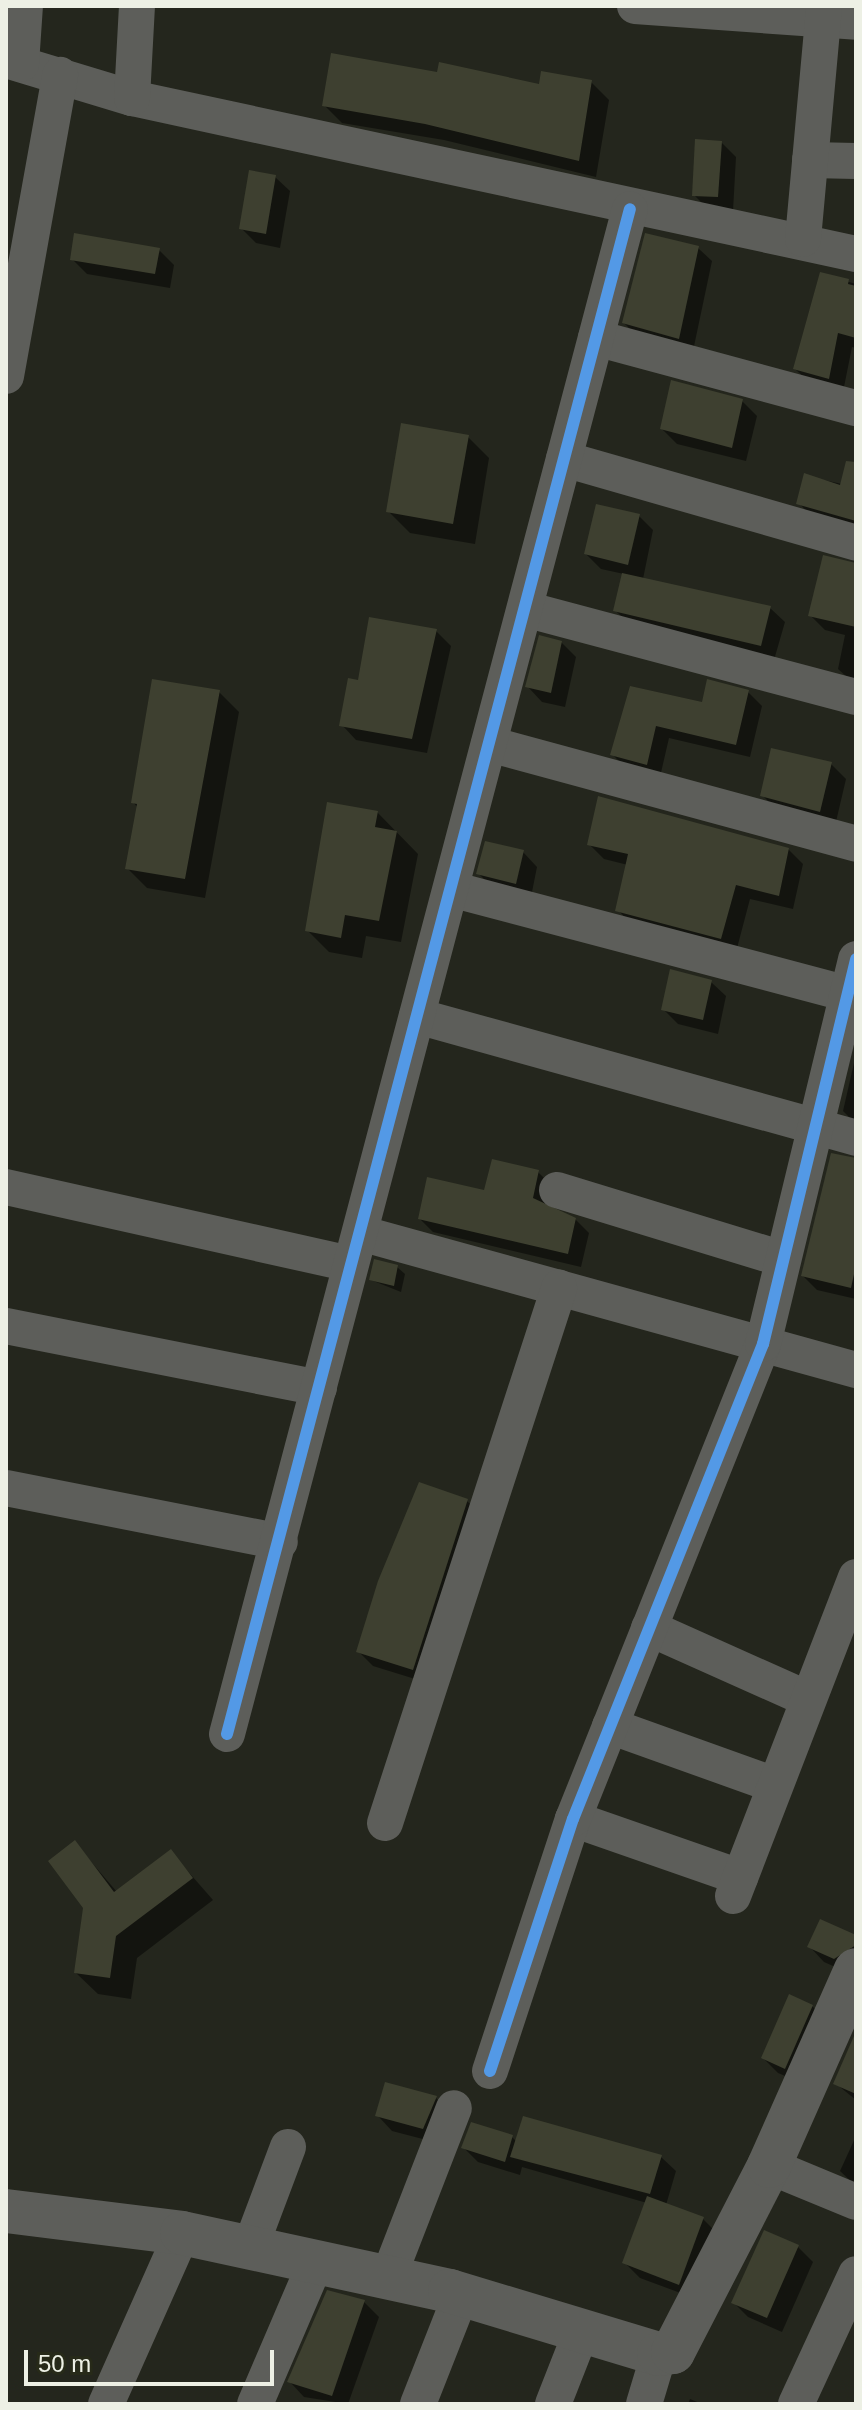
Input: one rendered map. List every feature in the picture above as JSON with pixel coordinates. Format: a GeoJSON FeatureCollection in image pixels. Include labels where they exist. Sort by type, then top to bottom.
{"type":"FeatureCollection","features":[{"type":"Feature","properties":{"kind":"street"},"geometry":{"type":"LineString","coordinates":[[25,6],[13,62],[132,98],[630,209],[803,239],[856,254]]}},
{"type":"Feature","properties":{"kind":"street"},"geometry":{"type":"LineString","coordinates":[[132,98],[137,6]]}},
{"type":"Feature","properties":{"kind":"street"},"geometry":{"type":"LineString","coordinates":[[635,6],[835,17],[810,160],[803,239]]}},
{"type":"Feature","properties":{"kind":"street"},"geometry":{"type":"LineString","coordinates":[[6,376],[16,263],[60,75]]}},
{"type":"Feature","properties":{"kind":"street"},"geometry":{"type":"LineString","coordinates":[[810,160],[856,161]]}},
{"type":"Feature","properties":{"kind":"street"},"geometry":{"type":"LineString","coordinates":[[227,1734],[630,209]]}},
{"type":"Feature","properties":{"kind":"street"},"geometry":{"type":"LineString","coordinates":[[596,338],[856,408]]}},
{"type":"Feature","properties":{"kind":"street"},"geometry":{"type":"LineString","coordinates":[[564,459],[856,543]]}},
{"type":"Feature","properties":{"kind":"street"},"geometry":{"type":"LineString","coordinates":[[525,609],[856,697]]}},
{"type":"Feature","properties":{"kind":"street"},"geometry":{"type":"LineString","coordinates":[[489,744],[856,844]]}},
{"type":"Feature","properties":{"kind":"street"},"geometry":{"type":"LineString","coordinates":[[451,889],[852,995]]}},
{"type":"Feature","properties":{"kind":"street"},"geometry":{"type":"LineString","coordinates":[[490,2071],[573,1819],[763,1344],[814,1126],[852,995],[856,959]]}},
{"type":"Feature","properties":{"kind":"street"},"geometry":{"type":"LineString","coordinates":[[417,1016],[856,1138]]}},
{"type":"Feature","properties":{"kind":"street"},"geometry":{"type":"LineString","coordinates":[[6,1187],[356,1248],[559,1288],[856,1370]]}},
{"type":"Feature","properties":{"kind":"street"},"geometry":{"type":"LineString","coordinates":[[557,1190],[783,1259]]}},
{"type":"Feature","properties":{"kind":"street"},"geometry":{"type":"LineString","coordinates":[[385,1823],[559,1288]]}},
{"type":"Feature","properties":{"kind":"street"},"geometry":{"type":"LineString","coordinates":[[6,1326],[319,1388]]}},
{"type":"Feature","properties":{"kind":"street"},"geometry":{"type":"LineString","coordinates":[[6,1488],[280,1542]]}},
{"type":"Feature","properties":{"kind":"street"},"geometry":{"type":"LineString","coordinates":[[573,1819],[737,1887],[856,1577]]}},
{"type":"Feature","properties":{"kind":"street"},"geometry":{"type":"LineString","coordinates":[[649,1628],[808,1699]]}},
{"type":"Feature","properties":{"kind":"street"},"geometry":{"type":"LineString","coordinates":[[610,1726],[775,1785]]}},
{"type":"Feature","properties":{"kind":"street"},"geometry":{"type":"LineString","coordinates":[[6,2211],[182,2233],[461,2295],[659,2354],[673,2352],[687,2332],[769,2166],[856,1970]]}},
{"type":"Feature","properties":{"kind":"street"},"geometry":{"type":"LineString","coordinates":[[388,2278],[454,2108]]}},
{"type":"Feature","properties":{"kind":"street"},"geometry":{"type":"LineString","coordinates":[[250,2248],[288,2147]]}},
{"type":"Feature","properties":{"kind":"street"},"geometry":{"type":"LineString","coordinates":[[769,2166],[856,2202]]}},
{"type":"Feature","properties":{"kind":"street"},"geometry":{"type":"LineString","coordinates":[[106,2404],[182,2233]]}},
{"type":"Feature","properties":{"kind":"street"},"geometry":{"type":"LineString","coordinates":[[255,2404],[316,2262]]}},
{"type":"Feature","properties":{"kind":"street"},"geometry":{"type":"LineString","coordinates":[[796,2404],[856,2274]]}},
{"type":"Feature","properties":{"kind":"street"},"geometry":{"type":"LineString","coordinates":[[418,2404],[461,2295]]}},
{"type":"Feature","properties":{"kind":"street"},"geometry":{"type":"LineString","coordinates":[[553,2404],[582,2330]]}},
{"type":"Feature","properties":{"kind":"street"},"geometry":{"type":"LineString","coordinates":[[644,2404],[659,2354]]}},
{"type":"Feature","properties":{"kind":"building"},"geometry":{"type":"Polygon","coordinates":[[[331,53],[437,72],[439,62],[539,84],[541,71],[592,80],[579,161],[425,124],[322,106],[331,53]]]}},
{"type":"Feature","properties":{"kind":"building"},"geometry":{"type":"Polygon","coordinates":[[[695,139],[722,141],[718,197],[692,196],[695,139]]]}},
{"type":"Feature","properties":{"kind":"building"},"geometry":{"type":"Polygon","coordinates":[[[249,170],[276,175],[266,234],[239,229],[249,170]]]}},
{"type":"Feature","properties":{"kind":"building"},"geometry":{"type":"Polygon","coordinates":[[[74,233],[160,248],[155,274],[70,260],[74,233]]]}},
{"type":"Feature","properties":{"kind":"building"},"geometry":{"type":"Polygon","coordinates":[[[645,233],[699,246],[679,339],[622,323],[645,233]]]}},
{"type":"Feature","properties":{"kind":"building"},"geometry":{"type":"Polygon","coordinates":[[[820,272],[849,279],[848,284],[856,286],[856,338],[838,333],[829,379],[793,369],[820,272]]]}},
{"type":"Feature","properties":{"kind":"building"},"geometry":{"type":"Polygon","coordinates":[[[671,380],[743,399],[732,448],[660,429],[671,380]]]}},
{"type":"Feature","properties":{"kind":"building"},"geometry":{"type":"Polygon","coordinates":[[[401,423],[469,435],[453,524],[386,512],[401,423]]]}},
{"type":"Feature","properties":{"kind":"building"},"geometry":{"type":"Polygon","coordinates":[[[846,461],[856,462],[856,521],[796,504],[804,473],[840,485],[846,461]]]}},
{"type":"Feature","properties":{"kind":"building"},"geometry":{"type":"Polygon","coordinates":[[[596,504],[640,514],[628,565],[584,554],[596,504]]]}},
{"type":"Feature","properties":{"kind":"building"},"geometry":{"type":"Polygon","coordinates":[[[823,555],[856,563],[856,627],[808,616],[823,555]]]}},
{"type":"Feature","properties":{"kind":"building"},"geometry":{"type":"Polygon","coordinates":[[[622,573],[771,606],[761,646],[613,611],[622,573]]]}},
{"type":"Feature","properties":{"kind":"building"},"geometry":{"type":"Polygon","coordinates":[[[369,617],[437,629],[412,739],[339,726],[348,678],[358,680],[369,617]]]}},
{"type":"Feature","properties":{"kind":"building"},"geometry":{"type":"Polygon","coordinates":[[[539,635],[562,641],[551,693],[525,687],[539,635]]]}},
{"type":"Feature","properties":{"kind":"building"},"geometry":{"type":"Polygon","coordinates":[[[152,679],[220,690],[185,879],[125,869],[137,804],[131,803],[152,679]]]}},
{"type":"Feature","properties":{"kind":"building"},"geometry":{"type":"Polygon","coordinates":[[[707,679],[749,690],[736,745],[656,726],[647,765],[610,755],[630,686],[702,702],[707,679]]]}},
{"type":"Feature","properties":{"kind":"building"},"geometry":{"type":"Polygon","coordinates":[[[771,748],[832,762],[820,812],[760,796],[771,748]]]}},
{"type":"Feature","properties":{"kind":"building"},"geometry":{"type":"Polygon","coordinates":[[[598,796],[789,848],[779,896],[736,885],[721,939],[615,911],[628,854],[587,845],[598,796]]]}},
{"type":"Feature","properties":{"kind":"building"},"geometry":{"type":"Polygon","coordinates":[[[327,802],[378,811],[375,827],[397,831],[379,921],[345,915],[341,938],[305,931],[327,802]]]}},
{"type":"Feature","properties":{"kind":"building"},"geometry":{"type":"Polygon","coordinates":[[[485,841],[524,850],[516,884],[476,874],[485,841]]]}},
{"type":"Feature","properties":{"kind":"building"},"geometry":{"type":"Polygon","coordinates":[[[670,969],[712,980],[703,1020],[661,1010],[670,969]]]}},
{"type":"Feature","properties":{"kind":"building"},"geometry":{"type":"Polygon","coordinates":[[[831,1153],[856,1158],[856,1265],[851,1288],[801,1276],[831,1153]]]}},
{"type":"Feature","properties":{"kind":"building"},"geometry":{"type":"Polygon","coordinates":[[[492,1159],[539,1170],[533,1198],[576,1218],[568,1254],[418,1219],[427,1177],[484,1190],[492,1159]]]}},
{"type":"Feature","properties":{"kind":"building"},"geometry":{"type":"Polygon","coordinates":[[[374,1259],[398,1265],[394,1286],[369,1280],[374,1259]]]}},
{"type":"Feature","properties":{"kind":"building"},"geometry":{"type":"Polygon","coordinates":[[[419,1482],[468,1499],[413,1670],[356,1652],[378,1581],[419,1482]]]}},
{"type":"Feature","properties":{"kind":"building"},"geometry":{"type":"Polygon","coordinates":[[[75,1840],[114,1892],[171,1849],[193,1878],[116,1936],[110,1978],[74,1973],[83,1908],[48,1861],[75,1840]]]}},
{"type":"Feature","properties":{"kind":"building"},"geometry":{"type":"Polygon","coordinates":[[[820,1919],[856,1935],[856,1945],[834,1959],[807,1947],[820,1919]]]}},
{"type":"Feature","properties":{"kind":"building"},"geometry":{"type":"Polygon","coordinates":[[[789,1994],[813,2005],[785,2069],[761,2058],[789,1994]]]}},
{"type":"Feature","properties":{"kind":"building"},"geometry":{"type":"Polygon","coordinates":[[[856,2037],[856,2094],[833,2084],[856,2037]]]}},
{"type":"Feature","properties":{"kind":"building"},"geometry":{"type":"Polygon","coordinates":[[[385,2082],[437,2096],[423,2129],[375,2116],[385,2082]]]}},
{"type":"Feature","properties":{"kind":"building"},"geometry":{"type":"Polygon","coordinates":[[[523,2116],[662,2155],[650,2194],[510,2157],[523,2116]]]}},
{"type":"Feature","properties":{"kind":"building"},"geometry":{"type":"Polygon","coordinates":[[[471,2122],[513,2135],[505,2162],[461,2148],[471,2122]]]}},
{"type":"Feature","properties":{"kind":"building"},"geometry":{"type":"Polygon","coordinates":[[[647,2196],[704,2217],[679,2285],[622,2263],[647,2196]]]}},
{"type":"Feature","properties":{"kind":"building"},"geometry":{"type":"Polygon","coordinates":[[[764,2230],[799,2245],[767,2318],[731,2303],[764,2230]]]}},
{"type":"Feature","properties":{"kind":"building"},"geometry":{"type":"Polygon","coordinates":[[[327,2290],[365,2300],[332,2396],[287,2382],[327,2290]]]}},
{"type":"Feature","properties":{"kind":"cycle path"},"geometry":{"type":"LineString","coordinates":[[227,1734],[630,209]]}},
{"type":"Feature","properties":{"kind":"cycle path"},"geometry":{"type":"LineString","coordinates":[[490,2071],[573,1819],[763,1344],[856,959]]}}]}
